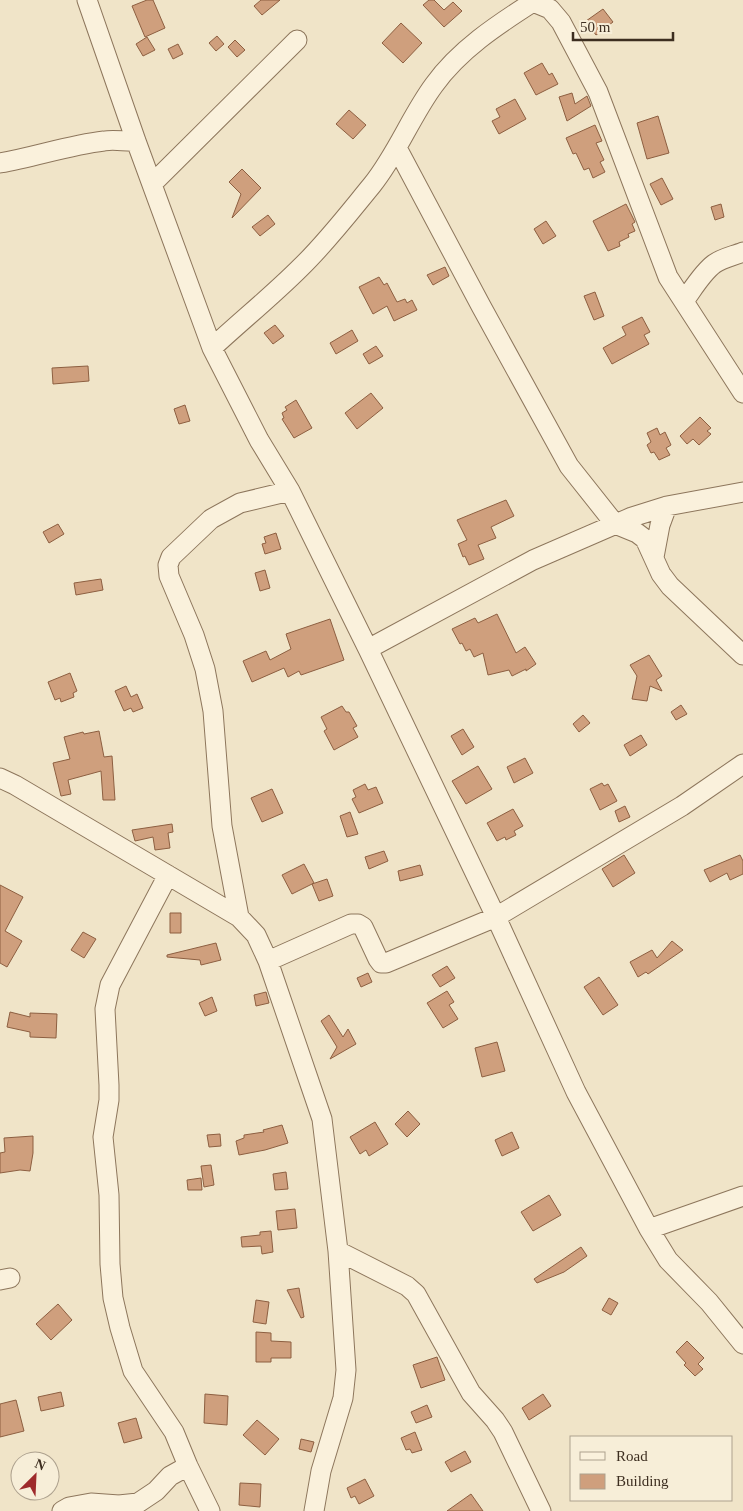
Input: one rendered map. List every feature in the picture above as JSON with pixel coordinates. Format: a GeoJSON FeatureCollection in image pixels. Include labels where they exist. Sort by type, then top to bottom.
{"type":"FeatureCollection","features":[{"type":"Feature","properties":{"kind":"street"},"geometry":{"type":"LineString","coordinates":[[87,0],[136,141],[212,348],[259,440],[290,491],[496,917],[576,1092],[649,1229],[668,1260],[709,1302],[743,1344]]}},
{"type":"Feature","properties":{"kind":"street"},"geometry":{"type":"LineString","coordinates":[[212,348],[300,268],[374,183],[434,85],[458,57],[504,21],[535,1],[550,9],[561,22],[598,92],[668,276],[743,393]]}},
{"type":"Feature","properties":{"kind":"street"},"geometry":{"type":"LineString","coordinates":[[152,184],[297,40]]}},
{"type":"Feature","properties":{"kind":"street"},"geometry":{"type":"LineString","coordinates":[[0,163],[41,155],[70,146],[107,140],[136,141]]}},
{"type":"Feature","properties":{"kind":"street"},"geometry":{"type":"LineString","coordinates":[[397,148],[569,466],[616,524],[637,533],[645,539],[661,574],[670,586],[743,655]]}},
{"type":"Feature","properties":{"kind":"street"},"geometry":{"type":"LineString","coordinates":[[684,301],[708,269],[714,264],[743,252]]}},
{"type":"Feature","properties":{"kind":"street"},"geometry":{"type":"LineString","coordinates":[[239,917],[222,826],[213,711],[205,669],[194,635],[169,576],[168,566],[171,557],[211,519],[240,503],[290,491]]}},
{"type":"Feature","properties":{"kind":"street"},"geometry":{"type":"LineString","coordinates":[[368,649],[534,560],[616,524],[667,506],[743,492]]}},
{"type":"Feature","properties":{"kind":"street"},"geometry":{"type":"LineString","coordinates":[[654,557],[660,525],[667,506]]}},
{"type":"Feature","properties":{"kind":"street"},"geometry":{"type":"LineString","coordinates":[[268,961],[351,924],[358,924],[363,927],[378,960],[381,963],[386,963],[496,917],[682,806],[743,764]]}},
{"type":"Feature","properties":{"kind":"street"},"geometry":{"type":"LineString","coordinates":[[0,778],[239,917],[256,935],[268,961],[322,1119],[338,1251],[346,1370],[343,1398],[321,1471],[314,1511]]}},
{"type":"Feature","properties":{"kind":"street"},"geometry":{"type":"LineString","coordinates":[[168,875],[107,994],[105,1009],[109,1100],[103,1137],[109,1195],[110,1264],[113,1298],[133,1371],[174,1432],[210,1511]]}},
{"type":"Feature","properties":{"kind":"street"},"geometry":{"type":"LineString","coordinates":[[649,1229],[743,1196]]}},
{"type":"Feature","properties":{"kind":"street"},"geometry":{"type":"LineString","coordinates":[[338,1251],[407,1286],[416,1294],[471,1393],[503,1432],[541,1511]]}},
{"type":"Feature","properties":{"kind":"street"},"geometry":{"type":"LineString","coordinates":[[62,1511],[69,1507],[91,1503],[119,1505],[138,1503],[156,1491],[170,1476],[188,1466]]}},
{"type":"Feature","properties":{"kind":"building"},"geometry":{"type":"Polygon","coordinates":[[[147,0],[153,0],[165,28],[145,37],[132,6],[147,0]]]}},
{"type":"Feature","properties":{"kind":"building"},"geometry":{"type":"Polygon","coordinates":[[[261,0],[280,0],[262,15],[254,6],[261,0]]]}},
{"type":"Feature","properties":{"kind":"building"},"geometry":{"type":"Polygon","coordinates":[[[429,0],[434,0],[444,10],[453,2],[462,11],[444,27],[423,5],[429,0]]]}},
{"type":"Feature","properties":{"kind":"building"},"geometry":{"type":"Polygon","coordinates":[[[603,9],[613,22],[596,35],[586,21],[603,9]]]}},
{"type":"Feature","properties":{"kind":"building"},"geometry":{"type":"Polygon","coordinates":[[[401,23],[422,43],[403,63],[382,43],[401,23]]]}},
{"type":"Feature","properties":{"kind":"building"},"geometry":{"type":"Polygon","coordinates":[[[217,36],[224,44],[216,51],[209,43],[217,36]]]}},
{"type":"Feature","properties":{"kind":"building"},"geometry":{"type":"Polygon","coordinates":[[[147,37],[155,50],[143,56],[136,44],[147,37]]]}},
{"type":"Feature","properties":{"kind":"building"},"geometry":{"type":"Polygon","coordinates":[[[235,40],[245,50],[237,57],[228,47],[235,40]]]}},
{"type":"Feature","properties":{"kind":"building"},"geometry":{"type":"Polygon","coordinates":[[[178,44],[183,54],[173,59],[168,49],[178,44]]]}},
{"type":"Feature","properties":{"kind":"building"},"geometry":{"type":"Polygon","coordinates":[[[542,63],[549,75],[552,73],[558,84],[536,95],[524,73],[542,63]]]}},
{"type":"Feature","properties":{"kind":"building"},"geometry":{"type":"Polygon","coordinates":[[[572,93],[575,104],[587,96],[591,106],[567,121],[559,97],[572,93]]]}},
{"type":"Feature","properties":{"kind":"building"},"geometry":{"type":"Polygon","coordinates":[[[515,99],[526,119],[499,134],[492,121],[500,117],[496,109],[515,99]]]}},
{"type":"Feature","properties":{"kind":"building"},"geometry":{"type":"Polygon","coordinates":[[[349,110],[366,125],[353,139],[336,124],[349,110]]]}},
{"type":"Feature","properties":{"kind":"building"},"geometry":{"type":"Polygon","coordinates":[[[658,116],[669,153],[647,159],[637,123],[658,116]]]}},
{"type":"Feature","properties":{"kind":"building"},"geometry":{"type":"Polygon","coordinates":[[[595,125],[602,141],[596,143],[604,160],[600,162],[605,172],[593,178],[589,168],[584,170],[576,153],[573,154],[566,138],[595,125]]]}},
{"type":"Feature","properties":{"kind":"building"},"geometry":{"type":"Polygon","coordinates":[[[242,169],[261,188],[232,218],[241,194],[229,182],[242,169]]]}},
{"type":"Feature","properties":{"kind":"building"},"geometry":{"type":"Polygon","coordinates":[[[662,178],[673,199],[661,205],[650,184],[662,178]]]}},
{"type":"Feature","properties":{"kind":"building"},"geometry":{"type":"Polygon","coordinates":[[[626,204],[635,222],[632,224],[635,231],[628,234],[629,237],[619,242],[620,246],[608,251],[593,221],[626,204]]]}},
{"type":"Feature","properties":{"kind":"building"},"geometry":{"type":"Polygon","coordinates":[[[721,204],[724,217],[715,220],[711,207],[721,204]]]}},
{"type":"Feature","properties":{"kind":"building"},"geometry":{"type":"Polygon","coordinates":[[[268,215],[275,224],[260,236],[252,227],[268,215]]]}},
{"type":"Feature","properties":{"kind":"building"},"geometry":{"type":"Polygon","coordinates":[[[546,221],[556,236],[543,244],[534,229],[546,221]]]}},
{"type":"Feature","properties":{"kind":"building"},"geometry":{"type":"Polygon","coordinates":[[[445,267],[449,276],[433,285],[427,275],[445,267]]]}},
{"type":"Feature","properties":{"kind":"building"},"geometry":{"type":"Polygon","coordinates":[[[379,277],[384,285],[387,283],[397,302],[405,299],[407,303],[412,300],[417,310],[394,321],[387,306],[373,314],[359,287],[379,277]]]}},
{"type":"Feature","properties":{"kind":"building"},"geometry":{"type":"Polygon","coordinates":[[[595,292],[604,316],[594,320],[584,296],[595,292]]]}},
{"type":"Feature","properties":{"kind":"building"},"geometry":{"type":"Polygon","coordinates":[[[642,317],[650,332],[644,335],[649,344],[612,364],[603,348],[626,335],[622,327],[642,317]]]}},
{"type":"Feature","properties":{"kind":"building"},"geometry":{"type":"Polygon","coordinates":[[[275,325],[284,336],[273,344],[264,333],[275,325]]]}},
{"type":"Feature","properties":{"kind":"building"},"geometry":{"type":"Polygon","coordinates":[[[352,330],[358,341],[336,354],[330,343],[352,330]]]}},
{"type":"Feature","properties":{"kind":"building"},"geometry":{"type":"Polygon","coordinates":[[[376,346],[383,356],[369,364],[363,354],[376,346]]]}},
{"type":"Feature","properties":{"kind":"building"},"geometry":{"type":"Polygon","coordinates":[[[88,366],[89,381],[53,384],[52,368],[88,366]]]}},
{"type":"Feature","properties":{"kind":"building"},"geometry":{"type":"Polygon","coordinates":[[[371,393],[383,408],[357,429],[345,413],[371,393]]]}},
{"type":"Feature","properties":{"kind":"building"},"geometry":{"type":"Polygon","coordinates":[[[296,400],[312,428],[294,438],[282,419],[284,418],[282,413],[287,410],[285,407],[296,400]]]}},
{"type":"Feature","properties":{"kind":"building"},"geometry":{"type":"Polygon","coordinates":[[[185,405],[190,421],[179,424],[174,409],[185,405]]]}},
{"type":"Feature","properties":{"kind":"building"},"geometry":{"type":"Polygon","coordinates":[[[700,417],[711,428],[707,431],[711,434],[699,445],[693,439],[687,444],[680,436],[700,417]]]}},
{"type":"Feature","properties":{"kind":"building"},"geometry":{"type":"Polygon","coordinates":[[[657,428],[660,435],[665,432],[671,445],[666,448],[670,455],[659,460],[654,452],[651,453],[647,445],[651,442],[647,433],[657,428]]]}},
{"type":"Feature","properties":{"kind":"building"},"geometry":{"type":"Polygon","coordinates":[[[506,500],[514,516],[491,527],[496,538],[478,545],[484,559],[469,565],[465,556],[463,557],[458,544],[467,540],[457,520],[506,500]]]}},
{"type":"Feature","properties":{"kind":"building"},"geometry":{"type":"Polygon","coordinates":[[[58,524],[64,534],[49,543],[43,532],[58,524]]]}},
{"type":"Feature","properties":{"kind":"building"},"geometry":{"type":"Polygon","coordinates":[[[276,533],[281,549],[265,554],[262,544],[266,543],[264,537],[276,533]]]}},
{"type":"Feature","properties":{"kind":"building"},"geometry":{"type":"Polygon","coordinates":[[[265,570],[270,588],[260,591],[255,573],[265,570]]]}},
{"type":"Feature","properties":{"kind":"building"},"geometry":{"type":"Polygon","coordinates":[[[101,579],[103,590],[76,595],[74,583],[101,579]]]}},
{"type":"Feature","properties":{"kind":"building"},"geometry":{"type":"Polygon","coordinates":[[[497,614],[516,653],[525,647],[536,664],[526,671],[526,669],[512,676],[509,670],[488,675],[483,653],[474,657],[470,649],[466,651],[452,629],[475,618],[478,623],[497,614]]]}},
{"type":"Feature","properties":{"kind":"building"},"geometry":{"type":"Polygon","coordinates":[[[330,619],[344,660],[301,675],[299,671],[288,677],[284,668],[252,682],[243,661],[266,651],[270,660],[291,649],[286,634],[330,619]]]}},
{"type":"Feature","properties":{"kind":"building"},"geometry":{"type":"Polygon","coordinates":[[[649,655],[662,676],[656,680],[662,691],[650,686],[647,701],[632,699],[637,676],[630,665],[649,655]]]}},
{"type":"Feature","properties":{"kind":"building"},"geometry":{"type":"Polygon","coordinates":[[[70,673],[77,691],[73,693],[74,697],[61,702],[60,698],[55,700],[48,682],[70,673]]]}},
{"type":"Feature","properties":{"kind":"building"},"geometry":{"type":"Polygon","coordinates":[[[126,686],[131,697],[137,694],[143,708],[133,712],[131,708],[124,711],[115,691],[126,686]]]}},
{"type":"Feature","properties":{"kind":"building"},"geometry":{"type":"Polygon","coordinates":[[[681,705],[687,714],[676,720],[671,712],[681,705]]]}},
{"type":"Feature","properties":{"kind":"building"},"geometry":{"type":"Polygon","coordinates":[[[342,706],[346,712],[349,712],[357,726],[353,728],[358,737],[334,750],[324,731],[327,729],[321,717],[342,706]]]}},
{"type":"Feature","properties":{"kind":"building"},"geometry":{"type":"Polygon","coordinates":[[[583,715],[590,723],[579,732],[573,724],[583,715]]]}},
{"type":"Feature","properties":{"kind":"building"},"geometry":{"type":"Polygon","coordinates":[[[463,729],[474,747],[462,755],[451,736],[463,729]]]}},
{"type":"Feature","properties":{"kind":"building"},"geometry":{"type":"Polygon","coordinates":[[[99,731],[104,757],[112,756],[115,800],[103,800],[101,771],[68,780],[71,794],[61,796],[53,763],[70,759],[64,737],[83,732],[84,734],[99,731]]]}},
{"type":"Feature","properties":{"kind":"building"},"geometry":{"type":"Polygon","coordinates":[[[641,735],[647,745],[630,756],[624,745],[641,735]]]}},
{"type":"Feature","properties":{"kind":"building"},"geometry":{"type":"Polygon","coordinates":[[[525,758],[533,773],[514,783],[507,767],[525,758]]]}},
{"type":"Feature","properties":{"kind":"building"},"geometry":{"type":"Polygon","coordinates":[[[478,766],[492,789],[466,804],[452,781],[478,766]]]}},
{"type":"Feature","properties":{"kind":"building"},"geometry":{"type":"Polygon","coordinates":[[[602,783],[604,786],[608,784],[617,801],[600,810],[590,789],[602,783]]]}},
{"type":"Feature","properties":{"kind":"building"},"geometry":{"type":"Polygon","coordinates":[[[365,784],[368,790],[376,787],[383,803],[359,813],[352,799],[356,797],[353,790],[365,784]]]}},
{"type":"Feature","properties":{"kind":"building"},"geometry":{"type":"Polygon","coordinates":[[[272,789],[283,813],[262,822],[251,798],[272,789]]]}},
{"type":"Feature","properties":{"kind":"building"},"geometry":{"type":"Polygon","coordinates":[[[625,806],[630,817],[619,822],[615,811],[625,806]]]}},
{"type":"Feature","properties":{"kind":"building"},"geometry":{"type":"Polygon","coordinates":[[[513,809],[523,826],[514,831],[516,835],[506,840],[505,837],[497,841],[487,823],[513,809]]]}},
{"type":"Feature","properties":{"kind":"building"},"geometry":{"type":"Polygon","coordinates":[[[350,812],[358,834],[347,837],[340,816],[350,812]]]}},
{"type":"Feature","properties":{"kind":"building"},"geometry":{"type":"Polygon","coordinates":[[[172,824],[173,832],[168,833],[170,848],[155,850],[153,837],[135,841],[132,830],[172,824]]]}},
{"type":"Feature","properties":{"kind":"building"},"geometry":{"type":"Polygon","coordinates":[[[384,851],[388,861],[369,869],[365,857],[384,851]]]}},
{"type":"Feature","properties":{"kind":"building"},"geometry":{"type":"Polygon","coordinates":[[[624,855],[635,873],[613,887],[602,869],[624,855]]]}},
{"type":"Feature","properties":{"kind":"building"},"geometry":{"type":"Polygon","coordinates":[[[740,855],[743,861],[743,874],[730,880],[727,873],[710,882],[704,870],[740,855]]]}},
{"type":"Feature","properties":{"kind":"building"},"geometry":{"type":"Polygon","coordinates":[[[304,864],[314,883],[292,894],[282,875],[304,864]]]}},
{"type":"Feature","properties":{"kind":"building"},"geometry":{"type":"Polygon","coordinates":[[[420,865],[423,875],[400,881],[398,871],[420,865]]]}},
{"type":"Feature","properties":{"kind":"building"},"geometry":{"type":"Polygon","coordinates":[[[327,879],[333,896],[319,901],[312,884],[327,879]]]}},
{"type":"Feature","properties":{"kind":"building"},"geometry":{"type":"Polygon","coordinates":[[[0,885],[23,897],[5,931],[22,941],[7,967],[0,963],[0,885]]]}},
{"type":"Feature","properties":{"kind":"building"},"geometry":{"type":"Polygon","coordinates":[[[170,913],[181,913],[181,933],[170,933],[170,913]]]}},
{"type":"Feature","properties":{"kind":"building"},"geometry":{"type":"Polygon","coordinates":[[[83,932],[96,939],[84,958],[71,950],[83,932]]]}},
{"type":"Feature","properties":{"kind":"building"},"geometry":{"type":"Polygon","coordinates":[[[672,941],[683,950],[648,974],[646,972],[638,977],[630,962],[652,950],[657,958],[672,941]]]}},
{"type":"Feature","properties":{"kind":"building"},"geometry":{"type":"Polygon","coordinates":[[[216,943],[221,960],[201,965],[200,960],[167,957],[167,955],[216,943]]]}},
{"type":"Feature","properties":{"kind":"building"},"geometry":{"type":"Polygon","coordinates":[[[447,966],[455,978],[440,987],[432,975],[447,966]]]}},
{"type":"Feature","properties":{"kind":"building"},"geometry":{"type":"Polygon","coordinates":[[[368,973],[372,982],[361,987],[357,978],[368,973]]]}},
{"type":"Feature","properties":{"kind":"building"},"geometry":{"type":"Polygon","coordinates":[[[599,977],[618,1005],[603,1015],[584,987],[599,977]]]}},
{"type":"Feature","properties":{"kind":"building"},"geometry":{"type":"Polygon","coordinates":[[[447,991],[454,1002],[449,1005],[458,1019],[443,1028],[427,1003],[447,991]]]}},
{"type":"Feature","properties":{"kind":"building"},"geometry":{"type":"Polygon","coordinates":[[[266,992],[269,1003],[256,1006],[254,995],[266,992]]]}},
{"type":"Feature","properties":{"kind":"building"},"geometry":{"type":"Polygon","coordinates":[[[212,997],[217,1011],[205,1016],[199,1003],[212,997]]]}},
{"type":"Feature","properties":{"kind":"building"},"geometry":{"type":"Polygon","coordinates":[[[10,1012],[30,1017],[30,1013],[57,1014],[56,1038],[30,1037],[30,1032],[7,1027],[10,1012]]]}},
{"type":"Feature","properties":{"kind":"building"},"geometry":{"type":"Polygon","coordinates":[[[329,1015],[343,1037],[348,1029],[356,1044],[330,1059],[337,1047],[321,1021],[329,1015]]]}},
{"type":"Feature","properties":{"kind":"building"},"geometry":{"type":"Polygon","coordinates":[[[497,1042],[505,1071],[482,1077],[475,1048],[497,1042]]]}},
{"type":"Feature","properties":{"kind":"building"},"geometry":{"type":"Polygon","coordinates":[[[408,1111],[420,1124],[407,1137],[395,1124],[408,1111]]]}},
{"type":"Feature","properties":{"kind":"building"},"geometry":{"type":"Polygon","coordinates":[[[375,1122],[388,1144],[369,1156],[366,1150],[360,1154],[350,1137],[375,1122]]]}},
{"type":"Feature","properties":{"kind":"building"},"geometry":{"type":"Polygon","coordinates":[[[282,1125],[288,1143],[239,1155],[236,1141],[244,1138],[244,1135],[264,1132],[263,1130],[282,1125]]]}},
{"type":"Feature","properties":{"kind":"building"},"geometry":{"type":"Polygon","coordinates":[[[512,1132],[519,1148],[502,1156],[495,1140],[512,1132]]]}},
{"type":"Feature","properties":{"kind":"building"},"geometry":{"type":"Polygon","coordinates":[[[220,1134],[221,1146],[209,1147],[207,1135],[220,1134]]]}},
{"type":"Feature","properties":{"kind":"building"},"geometry":{"type":"Polygon","coordinates":[[[33,1136],[30,1171],[20,1170],[0,1173],[0,1153],[5,1152],[4,1138],[33,1136]]]}},
{"type":"Feature","properties":{"kind":"building"},"geometry":{"type":"Polygon","coordinates":[[[211,1165],[214,1185],[204,1187],[201,1166],[211,1165]]]}},
{"type":"Feature","properties":{"kind":"building"},"geometry":{"type":"Polygon","coordinates":[[[286,1172],[288,1189],[275,1190],[273,1174],[286,1172]]]}},
{"type":"Feature","properties":{"kind":"building"},"geometry":{"type":"Polygon","coordinates":[[[201,1178],[202,1190],[188,1190],[187,1180],[201,1178]]]}},
{"type":"Feature","properties":{"kind":"building"},"geometry":{"type":"Polygon","coordinates":[[[549,1195],[561,1215],[533,1231],[521,1212],[549,1195]]]}},
{"type":"Feature","properties":{"kind":"building"},"geometry":{"type":"Polygon","coordinates":[[[295,1209],[297,1228],[278,1230],[276,1211],[295,1209]]]}},
{"type":"Feature","properties":{"kind":"building"},"geometry":{"type":"Polygon","coordinates":[[[271,1231],[273,1252],[262,1254],[261,1246],[242,1247],[241,1237],[260,1235],[260,1232],[271,1231]]]}},
{"type":"Feature","properties":{"kind":"building"},"geometry":{"type":"Polygon","coordinates":[[[581,1247],[587,1256],[564,1272],[537,1283],[534,1279],[581,1247]]]}},
{"type":"Feature","properties":{"kind":"building"},"geometry":{"type":"Polygon","coordinates":[[[299,1288],[304,1317],[301,1318],[287,1290],[299,1288]]]}},
{"type":"Feature","properties":{"kind":"building"},"geometry":{"type":"Polygon","coordinates":[[[609,1298],[618,1303],[611,1315],[602,1310],[609,1298]]]}},
{"type":"Feature","properties":{"kind":"building"},"geometry":{"type":"Polygon","coordinates":[[[256,1300],[269,1302],[266,1324],[253,1322],[256,1300]]]}},
{"type":"Feature","properties":{"kind":"building"},"geometry":{"type":"Polygon","coordinates":[[[58,1304],[72,1320],[51,1340],[36,1324],[58,1304]]]}},
{"type":"Feature","properties":{"kind":"building"},"geometry":{"type":"Polygon","coordinates":[[[256,1332],[271,1333],[271,1341],[291,1342],[291,1358],[271,1358],[271,1362],[256,1362],[256,1332]]]}},
{"type":"Feature","properties":{"kind":"building"},"geometry":{"type":"Polygon","coordinates":[[[687,1341],[704,1358],[698,1364],[703,1369],[695,1376],[684,1365],[686,1363],[676,1352],[687,1341]]]}},
{"type":"Feature","properties":{"kind":"building"},"geometry":{"type":"Polygon","coordinates":[[[437,1357],[445,1380],[421,1388],[413,1365],[437,1357]]]}},
{"type":"Feature","properties":{"kind":"building"},"geometry":{"type":"Polygon","coordinates":[[[61,1392],[64,1406],[41,1411],[38,1397],[61,1392]]]}},
{"type":"Feature","properties":{"kind":"building"},"geometry":{"type":"Polygon","coordinates":[[[205,1394],[228,1396],[227,1425],[204,1423],[205,1394]]]}},
{"type":"Feature","properties":{"kind":"building"},"geometry":{"type":"Polygon","coordinates":[[[543,1394],[551,1406],[529,1420],[522,1408],[543,1394]]]}},
{"type":"Feature","properties":{"kind":"building"},"geometry":{"type":"Polygon","coordinates":[[[16,1400],[24,1431],[0,1437],[0,1404],[16,1400]]]}},
{"type":"Feature","properties":{"kind":"building"},"geometry":{"type":"Polygon","coordinates":[[[427,1405],[432,1417],[416,1423],[411,1412],[427,1405]]]}},
{"type":"Feature","properties":{"kind":"building"},"geometry":{"type":"Polygon","coordinates":[[[136,1418],[142,1438],[124,1443],[118,1423],[136,1418]]]}},
{"type":"Feature","properties":{"kind":"building"},"geometry":{"type":"Polygon","coordinates":[[[257,1420],[279,1439],[265,1455],[243,1435],[257,1420]]]}},
{"type":"Feature","properties":{"kind":"building"},"geometry":{"type":"Polygon","coordinates":[[[415,1432],[422,1450],[412,1453],[410,1449],[406,1450],[401,1438],[415,1432]]]}},
{"type":"Feature","properties":{"kind":"building"},"geometry":{"type":"Polygon","coordinates":[[[301,1439],[314,1442],[311,1452],[299,1449],[301,1439]]]}},
{"type":"Feature","properties":{"kind":"building"},"geometry":{"type":"Polygon","coordinates":[[[465,1451],[471,1462],[451,1472],[445,1462],[465,1451]]]}},
{"type":"Feature","properties":{"kind":"building"},"geometry":{"type":"Polygon","coordinates":[[[365,1479],[374,1496],[359,1504],[355,1496],[351,1498],[347,1488],[365,1479]]]}},
{"type":"Feature","properties":{"kind":"building"},"geometry":{"type":"Polygon","coordinates":[[[240,1483],[261,1484],[260,1507],[239,1505],[240,1483]]]}},
{"type":"Feature","properties":{"kind":"building"},"geometry":{"type":"Polygon","coordinates":[[[471,1494],[483,1511],[447,1511],[471,1494]]]}}]}
